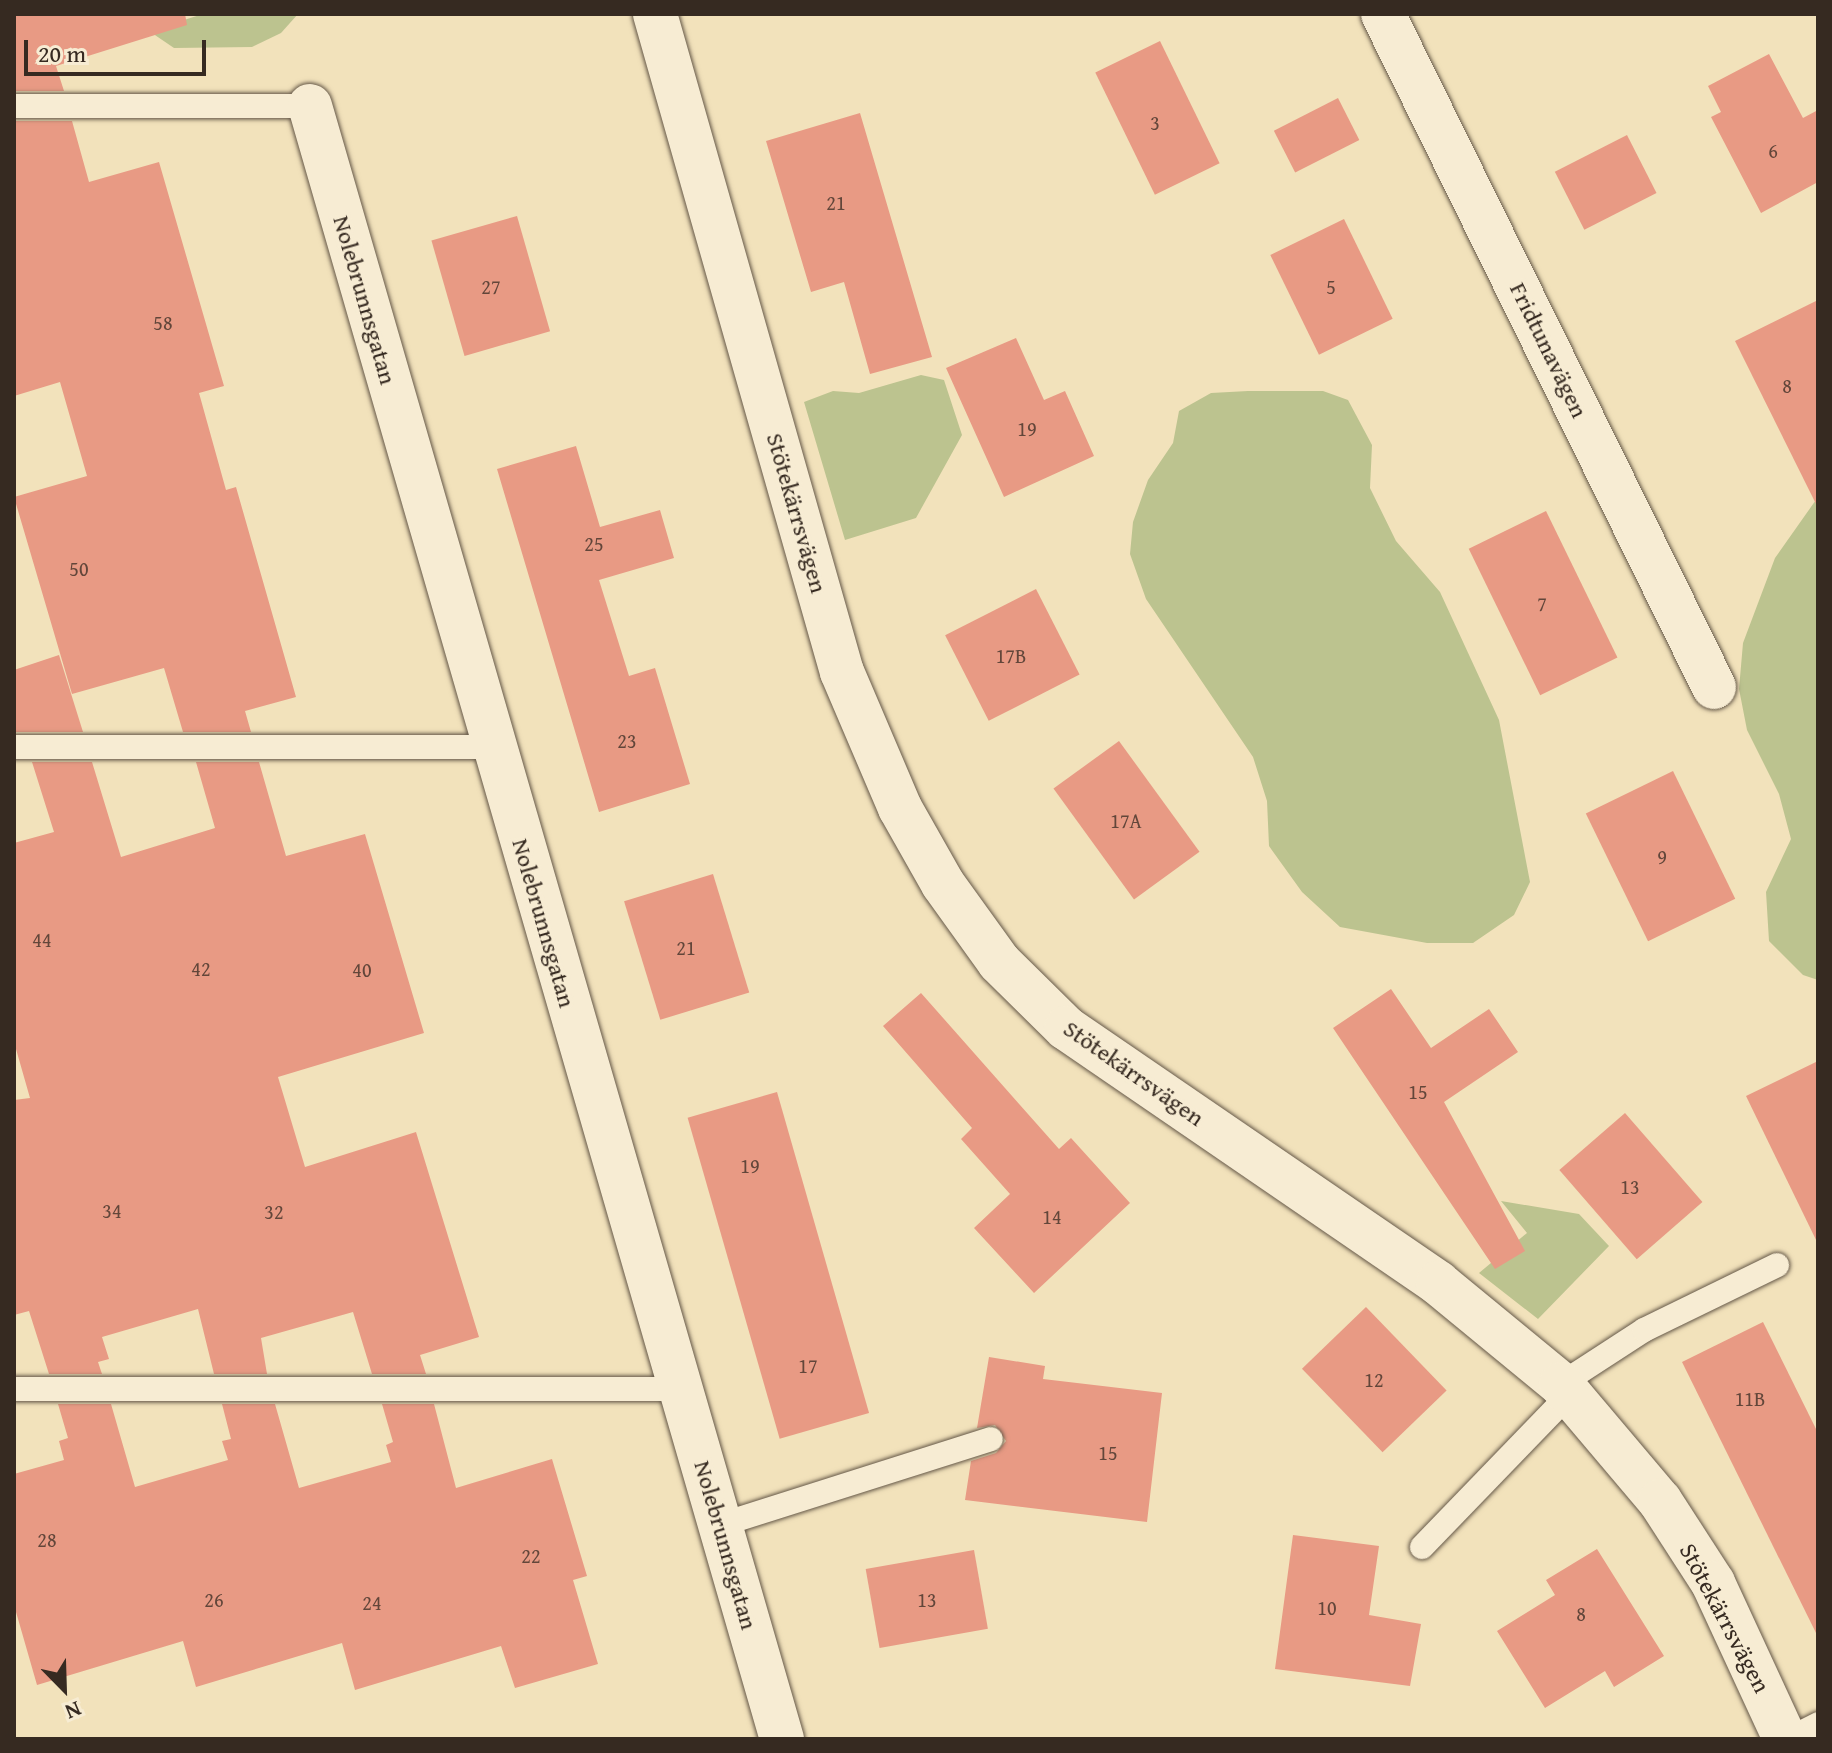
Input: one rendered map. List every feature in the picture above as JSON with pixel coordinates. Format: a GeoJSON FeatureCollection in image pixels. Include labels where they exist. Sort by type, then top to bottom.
{"type":"FeatureCollection","features":[{"type":"Feature","properties":{"kind":"street","name":"Stötekärrsvägen"},"geometry":{"type":"LineString","coordinates":[[655,14],[842,672],[900,808],[943,884],[999,962],[1066,1028],[1438,1283],[1565,1389],[1660,1501],[1713,1583],[1787,1739]]}},
{"type":"Feature","properties":{"kind":"street","name":"Fridtunavägen"},"geometry":{"type":"LineString","coordinates":[[1383,14],[1714,687]]}},
{"type":"Feature","properties":{"kind":"street","name":"Nolebrunnsgatan"},"geometry":{"type":"LineString","coordinates":[[310,106],[782,1739]]}},
{"type":"Feature","properties":{"kind":"lane"},"geometry":{"type":"LineString","coordinates":[[14,106],[310,106]]}},
{"type":"Feature","properties":{"kind":"lane"},"geometry":{"type":"LineString","coordinates":[[14,747],[493,747]]}},
{"type":"Feature","properties":{"kind":"lane"},"geometry":{"type":"LineString","coordinates":[[1422,1547],[1565,1389],[1644,1330],[1777,1265]]}},
{"type":"Feature","properties":{"kind":"lane"},"geometry":{"type":"LineString","coordinates":[[14,1389],[680,1389]]}},
{"type":"Feature","properties":{"kind":"lane"},"geometry":{"type":"LineString","coordinates":[[720,1525],[991,1439]]}},
{"type":"Feature","properties":{"kind":"lane"},"geometry":{"type":"LineString","coordinates":[[1787,1739],[1818,1724]]}},
{"type":"Feature","properties":{"kind":"green space"},"geometry":{"type":"Polygon","coordinates":[[[203,14],[298,14],[281,33],[252,47],[174,48],[149,31],[203,14]]]}},
{"type":"Feature","properties":{"kind":"green space"},"geometry":{"type":"Polygon","coordinates":[[[921,375],[944,380],[962,435],[916,518],[845,540],[804,402],[833,391],[859,393],[921,375]]]}},
{"type":"Feature","properties":{"kind":"green space"},"geometry":{"type":"Polygon","coordinates":[[[1323,391],[1348,400],[1372,445],[1370,488],[1396,541],[1440,592],[1499,720],[1530,882],[1514,915],[1473,943],[1427,943],[1340,927],[1302,892],[1269,846],[1267,801],[1253,757],[1146,599],[1130,554],[1133,522],[1148,480],[1173,443],[1179,411],[1211,393],[1323,391]]]}},
{"type":"Feature","properties":{"kind":"green space"},"geometry":{"type":"Polygon","coordinates":[[[1818,497],[1818,980],[1803,975],[1769,941],[1766,892],[1791,839],[1779,794],[1747,730],[1739,689],[1743,643],[1775,558],[1818,497]]]}},
{"type":"Feature","properties":{"kind":"green space"},"geometry":{"type":"Polygon","coordinates":[[[1501,1201],[1579,1214],[1609,1246],[1538,1319],[1479,1273],[1527,1233],[1501,1201]]]}},
{"type":"Feature","properties":{"kind":"building"},"geometry":{"type":"Polygon","coordinates":[[[14,14],[185,14],[187,25],[56,66],[64,91],[14,91],[14,14]]]}},
{"type":"Feature","properties":{"kind":"building"},"geometry":{"type":"Polygon","coordinates":[[[1160,41],[1220,163],[1155,195],[1095,73],[1160,41]]]}},
{"type":"Feature","properties":{"kind":"building"},"geometry":{"type":"Polygon","coordinates":[[[1769,54],[1803,118],[1818,110],[1818,182],[1761,213],[1711,117],[1721,112],[1708,86],[1769,54]]]}},
{"type":"Feature","properties":{"kind":"building"},"geometry":{"type":"Polygon","coordinates":[[[1338,98],[1359,140],[1295,173],[1274,131],[1338,98]]]}},
{"type":"Feature","properties":{"kind":"building"},"geometry":{"type":"Polygon","coordinates":[[[860,113],[932,357],[870,374],[844,282],[811,292],[766,141],[860,113]]]}},
{"type":"Feature","properties":{"kind":"building"},"geometry":{"type":"Polygon","coordinates":[[[14,121],[72,121],[89,182],[159,162],[224,386],[199,393],[226,490],[236,487],[296,697],[245,711],[251,732],[183,732],[164,668],[72,694],[14,497],[87,476],[60,382],[14,396],[14,121]]]}},
{"type":"Feature","properties":{"kind":"building"},"geometry":{"type":"Polygon","coordinates":[[[1627,135],[1657,193],[1584,230],[1555,172],[1627,135]]]}},
{"type":"Feature","properties":{"kind":"building"},"geometry":{"type":"Polygon","coordinates":[[[517,216],[550,331],[465,356],[431,241],[517,216]]]}},
{"type":"Feature","properties":{"kind":"building"},"geometry":{"type":"Polygon","coordinates":[[[1344,219],[1393,319],[1319,355],[1270,255],[1344,219]]]}},
{"type":"Feature","properties":{"kind":"building"},"geometry":{"type":"Polygon","coordinates":[[[1818,300],[1818,508],[1735,341],[1818,300]]]}},
{"type":"Feature","properties":{"kind":"building"},"geometry":{"type":"Polygon","coordinates":[[[1016,338],[1044,400],[1065,391],[1094,456],[1004,497],[946,368],[1016,338]]]}},
{"type":"Feature","properties":{"kind":"building"},"geometry":{"type":"Polygon","coordinates":[[[576,446],[600,527],[660,510],[674,558],[599,580],[629,676],[655,668],[690,784],[599,812],[497,469],[576,446]]]}},
{"type":"Feature","properties":{"kind":"building"},"geometry":{"type":"Polygon","coordinates":[[[1546,511],[1617,658],[1540,695],[1469,549],[1546,511]]]}},
{"type":"Feature","properties":{"kind":"building"},"geometry":{"type":"Polygon","coordinates":[[[1036,589],[1080,675],[989,721],[945,635],[1036,589]]]}},
{"type":"Feature","properties":{"kind":"building"},"geometry":{"type":"Polygon","coordinates":[[[59,655],[83,732],[14,732],[14,670],[59,655]]]}},
{"type":"Feature","properties":{"kind":"building"},"geometry":{"type":"Polygon","coordinates":[[[1119,741],[1200,852],[1134,899],[1053,789],[1119,741]]]}},
{"type":"Feature","properties":{"kind":"building"},"geometry":{"type":"Polygon","coordinates":[[[32,762],[92,762],[121,857],[215,828],[196,762],[259,762],[286,856],[365,834],[424,1033],[278,1077],[305,1167],[416,1132],[479,1337],[420,1355],[426,1374],[372,1374],[353,1312],[261,1338],[267,1374],[214,1374],[198,1309],[102,1337],[109,1359],[98,1362],[102,1374],[49,1374],[29,1311],[14,1315],[14,1100],[30,1098],[14,1042],[14,843],[54,832],[32,762]]]}},
{"type":"Feature","properties":{"kind":"building"},"geometry":{"type":"Polygon","coordinates":[[[1673,771],[1735,899],[1648,941],[1586,814],[1673,771]]]}},
{"type":"Feature","properties":{"kind":"building"},"geometry":{"type":"Polygon","coordinates":[[[713,874],[749,993],[660,1020],[624,901],[713,874]]]}},
{"type":"Feature","properties":{"kind":"building"},"geometry":{"type":"Polygon","coordinates":[[[1391,989],[1431,1048],[1489,1009],[1518,1052],[1444,1102],[1525,1251],[1495,1269],[1333,1028],[1391,989]]]}},
{"type":"Feature","properties":{"kind":"building"},"geometry":{"type":"Polygon","coordinates":[[[921,993],[1059,1149],[1071,1138],[1130,1203],[1034,1293],[974,1228],[1010,1194],[961,1139],[972,1128],[883,1026],[921,993]]]}},
{"type":"Feature","properties":{"kind":"building"},"geometry":{"type":"Polygon","coordinates":[[[1818,1061],[1818,1244],[1746,1096],[1818,1061]]]}},
{"type":"Feature","properties":{"kind":"building"},"geometry":{"type":"Polygon","coordinates":[[[777,1092],[869,1413],[780,1439],[688,1118],[777,1092]]]}},
{"type":"Feature","properties":{"kind":"building"},"geometry":{"type":"Polygon","coordinates":[[[1625,1113],[1702,1202],[1637,1259],[1559,1170],[1625,1113]]]}},
{"type":"Feature","properties":{"kind":"building"},"geometry":{"type":"Polygon","coordinates":[[[1366,1307],[1447,1390],[1383,1452],[1302,1369],[1366,1307]]]}},
{"type":"Feature","properties":{"kind":"building"},"geometry":{"type":"Polygon","coordinates":[[[1763,1322],[1818,1433],[1818,1637],[1682,1362],[1763,1322]]]}},
{"type":"Feature","properties":{"kind":"building"},"geometry":{"type":"Polygon","coordinates":[[[989,1357],[1045,1366],[1043,1379],[1162,1393],[1147,1522],[965,1500],[971,1461],[996,1453],[1006,1441],[995,1425],[977,1428],[989,1357]]]}},
{"type":"Feature","properties":{"kind":"building"},"geometry":{"type":"Polygon","coordinates":[[[58,1404],[111,1404],[135,1487],[228,1460],[222,1441],[231,1439],[222,1404],[275,1404],[299,1488],[391,1462],[386,1445],[393,1442],[382,1404],[434,1404],[456,1488],[552,1459],[587,1576],[573,1580],[598,1664],[515,1688],[501,1646],[355,1690],[342,1643],[196,1687],[183,1641],[37,1685],[14,1605],[14,1474],[64,1460],[59,1441],[68,1438],[58,1404]]]}},
{"type":"Feature","properties":{"kind":"building"},"geometry":{"type":"Polygon","coordinates":[[[1293,1535],[1379,1546],[1369,1615],[1421,1624],[1410,1686],[1275,1669],[1293,1535]]]}},
{"type":"Feature","properties":{"kind":"building"},"geometry":{"type":"Polygon","coordinates":[[[1597,1549],[1664,1656],[1614,1687],[1605,1671],[1545,1708],[1497,1631],[1555,1595],[1546,1580],[1597,1549]]]}},
{"type":"Feature","properties":{"kind":"building"},"geometry":{"type":"Polygon","coordinates":[[[974,1550],[988,1629],[880,1648],[866,1569],[974,1550]]]}}]}
